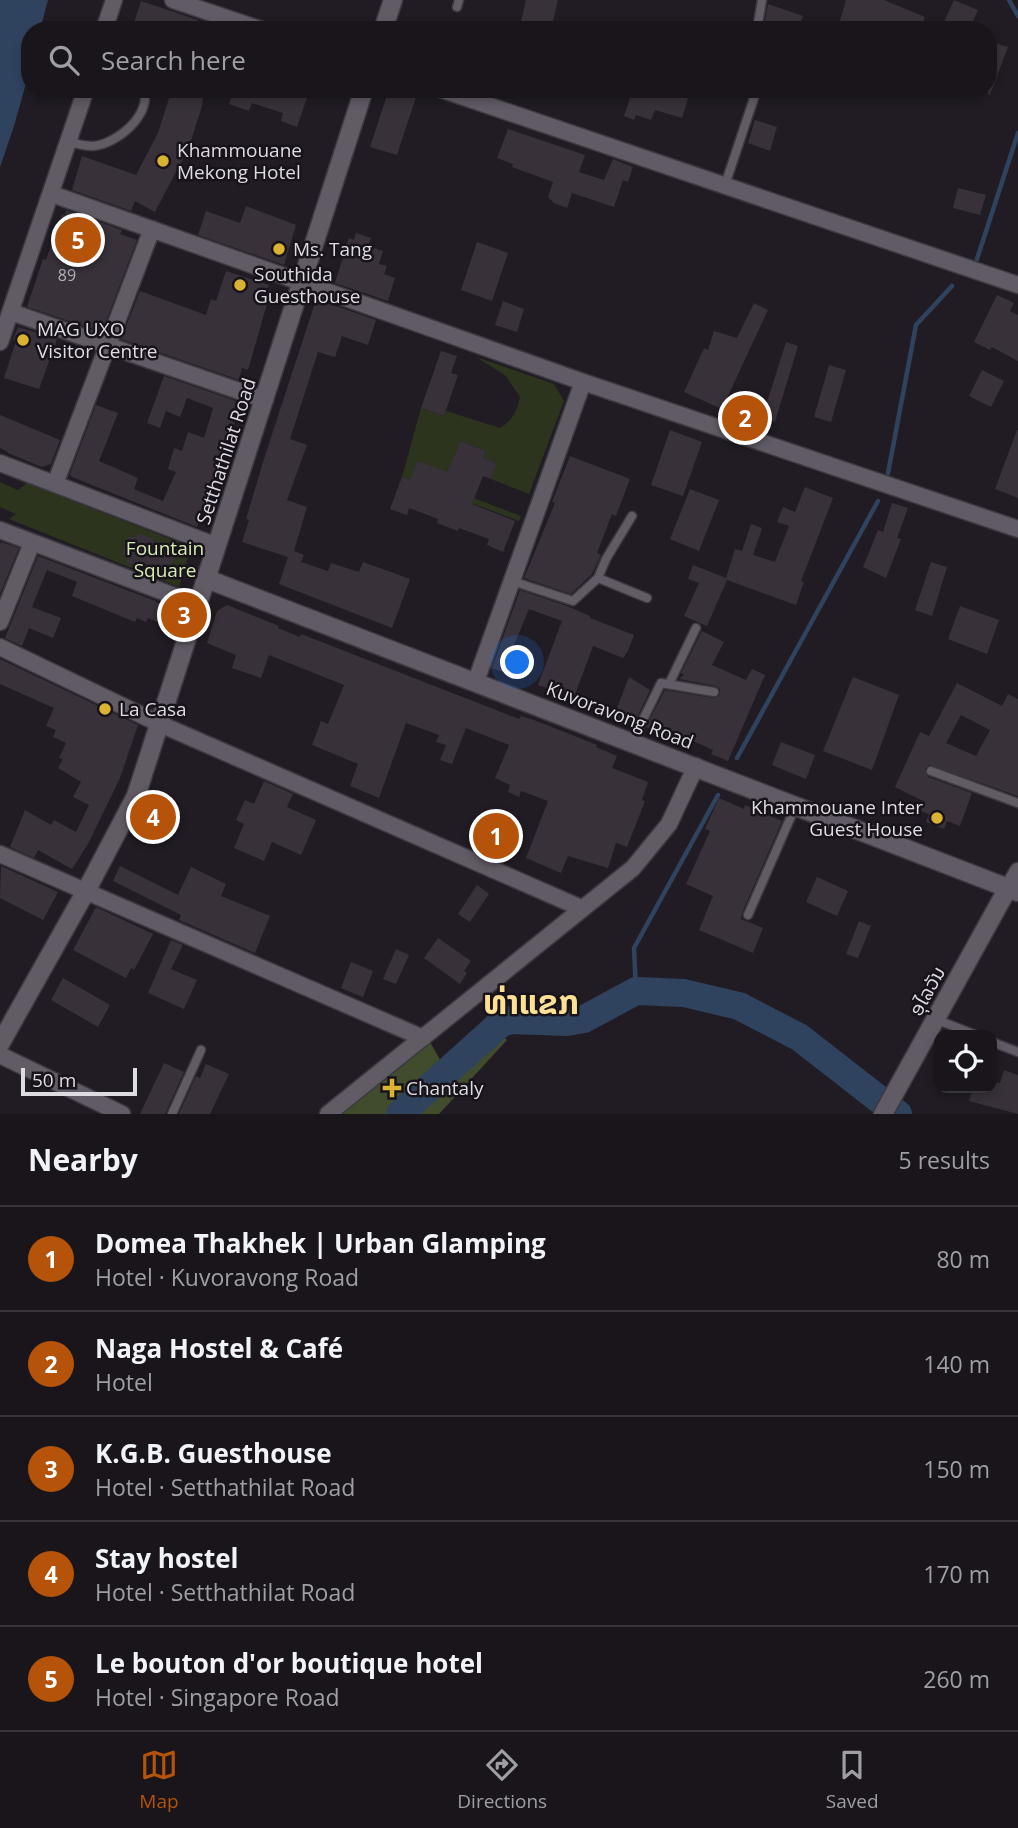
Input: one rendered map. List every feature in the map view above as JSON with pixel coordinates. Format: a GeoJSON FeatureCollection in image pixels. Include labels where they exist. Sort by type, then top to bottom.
{"type":"FeatureCollection","features":[{"type":"Feature","properties":{"kind":"street"},"geometry":{"type":"LineString","coordinates":[[107,21],[114,0]]}},
{"type":"Feature","properties":{"kind":"street"},"geometry":{"type":"LineString","coordinates":[[173,0],[235,21]]}},
{"type":"Feature","properties":{"kind":"street"},"geometry":{"type":"LineString","coordinates":[[386,21],[393,0]]}},
{"type":"Feature","properties":{"kind":"street"},"geometry":{"type":"LineString","coordinates":[[0,342],[83,98]]}},
{"type":"Feature","properties":{"kind":"street","name":"Setthathilat Road"},"geometry":{"type":"LineString","coordinates":[[0,1044],[136,796],[361,98]]}},
{"type":"Feature","properties":{"kind":"street"},"geometry":{"type":"LineString","coordinates":[[467,98],[1018,285]]}},
{"type":"Feature","properties":{"kind":"street"},"geometry":{"type":"LineString","coordinates":[[52,194],[583,382],[1018,529]]}},
{"type":"Feature","properties":{"kind":"street"},"geometry":{"type":"LineString","coordinates":[[55,484],[152,229]]}},
{"type":"Feature","properties":{"kind":"street"},"geometry":{"type":"LineString","coordinates":[[10,312],[265,400]]}},
{"type":"Feature","properties":{"kind":"street"},"geometry":{"type":"LineString","coordinates":[[476,681],[583,382]]}},
{"type":"Feature","properties":{"kind":"street"},"geometry":{"type":"LineString","coordinates":[[0,463],[217,546]]}},
{"type":"Feature","properties":{"kind":"street"},"geometry":{"type":"LineString","coordinates":[[0,530],[198,605]]}},
{"type":"Feature","properties":{"kind":"street"},"geometry":{"type":"LineString","coordinates":[[0,622],[32,543]]}},
{"type":"Feature","properties":{"kind":"street","name":"Kuvoravong Road"},"geometry":{"type":"LineString","coordinates":[[207,579],[1013,890]]}},
{"type":"Feature","properties":{"kind":"street"},"geometry":{"type":"LineString","coordinates":[[0,647],[160,724],[582,908]]}},
{"type":"Feature","properties":{"kind":"street"},"geometry":{"type":"LineString","coordinates":[[328,1114],[633,868],[669,824],[696,766]]}},
{"type":"Feature","properties":{"kind":"street"},"geometry":{"type":"LineString","coordinates":[[0,854],[423,1038]]}},
{"type":"Feature","properties":{"kind":"street"},"geometry":{"type":"LineString","coordinates":[[1013,890],[1018,871]]}},
{"type":"Feature","properties":{"kind":"street","name":"ອຸໄລວັນ"},"geometry":{"type":"LineString","coordinates":[[883,1114],[1013,890]]}},
{"type":"Feature","properties":{"kind":"street"},"geometry":{"type":"LineString","coordinates":[[0,1055],[122,1114]]}},
{"type":"Feature","properties":{"kind":"lane"},"geometry":{"type":"LineString","coordinates":[[758,21],[762,0]]}},
{"type":"Feature","properties":{"kind":"lane"},"geometry":{"type":"LineString","coordinates":[[69,142],[90,146],[116,139],[143,107],[146,98]]}},
{"type":"Feature","properties":{"kind":"lane"},"geometry":{"type":"LineString","coordinates":[[725,185],[754,98]]}},
{"type":"Feature","properties":{"kind":"lane"},"geometry":{"type":"LineString","coordinates":[[512,580],[573,601],[598,578],[606,559],[632,516]]}},
{"type":"Feature","properties":{"kind":"lane"},"geometry":{"type":"LineString","coordinates":[[598,578],[647,598]]}},
{"type":"Feature","properties":{"kind":"lane"},"geometry":{"type":"LineString","coordinates":[[669,684],[696,628]]}},
{"type":"Feature","properties":{"kind":"lane"},"geometry":{"type":"LineString","coordinates":[[632,742],[661,683],[714,692]]}},
{"type":"Feature","properties":{"kind":"lane"},"geometry":{"type":"LineString","coordinates":[[931,771],[1018,803]]}},
{"type":"Feature","properties":{"kind":"lane"},"geometry":{"type":"LineString","coordinates":[[748,915],[796,805]]}},
{"type":"Feature","properties":{"kind":"lane"},"geometry":{"type":"LineString","coordinates":[[936,1019],[964,1030]]}},
{"type":"Feature","properties":{"kind":"lane"},"geometry":{"type":"LineString","coordinates":[[997,1044],[1018,1052]]}},
{"type":"Feature","properties":{"kind":"lane"},"geometry":{"type":"LineString","coordinates":[[172,1114],[201,1050]]}},
{"type":"Feature","properties":{"kind":"green space"},"geometry":{"type":"Polygon","coordinates":[[[476,357],[554,384],[564,401],[529,494],[491,479],[496,463],[483,458],[486,451],[460,441],[448,473],[455,491],[521,516],[519,521],[402,477],[421,408],[444,416],[446,411],[500,428],[514,415],[520,397],[506,376],[476,357]]]}},
{"type":"Feature","properties":{"kind":"green space","name":"Fountain Square"},"geometry":{"type":"Polygon","coordinates":[[[0,482],[18,490],[27,483],[191,547],[179,587],[9,519],[16,514],[0,507],[0,482]]]}},
{"type":"Feature","properties":{"kind":"green space"},"geometry":{"type":"Polygon","coordinates":[[[499,1032],[507,1040],[439,1114],[410,1114],[499,1032]]]}},
{"type":"Feature","properties":{"kind":"green space"},"geometry":{"type":"Polygon","coordinates":[[[430,1042],[443,1065],[405,1095],[400,1114],[338,1114],[430,1042]]]}},
{"type":"Feature","properties":{"kind":"water"},"geometry":{"type":"Polygon","coordinates":[[[0,0],[48,0],[42,21],[21,21],[22,98],[0,167],[0,0]]]}},
{"type":"Feature","properties":{"kind":"building"},"geometry":{"type":"Polygon","coordinates":[[[526,0],[558,0],[553,21],[521,21],[526,0]]]}},
{"type":"Feature","properties":{"kind":"building"},"geometry":{"type":"Polygon","coordinates":[[[846,0],[884,0],[925,17],[923,21],[840,21],[846,0]]]}},
{"type":"Feature","properties":{"kind":"building"},"geometry":{"type":"Polygon","coordinates":[[[954,0],[978,10],[973,21],[944,21],[954,0]]]}},
{"type":"Feature","properties":{"kind":"building"},"geometry":{"type":"Polygon","coordinates":[[[141,1],[198,20],[198,21],[135,21],[141,1]]]}},
{"type":"Feature","properties":{"kind":"building"},"geometry":{"type":"Polygon","coordinates":[[[768,4],[803,16],[801,21],[765,21],[768,4]]]}},
{"type":"Feature","properties":{"kind":"building"},"geometry":{"type":"Polygon","coordinates":[[[997,44],[1008,47],[997,76],[997,44]]]}},
{"type":"Feature","properties":{"kind":"building","name":"Khammouane Mekong Hotel"},"geometry":{"type":"Polygon","coordinates":[[[169,98],[203,98],[189,147],[155,212],[135,201],[131,211],[72,190],[82,156],[136,175],[158,133],[169,98]]]}},
{"type":"Feature","properties":{"kind":"building"},"geometry":{"type":"Polygon","coordinates":[[[231,98],[307,98],[297,127],[281,121],[283,113],[252,103],[249,111],[229,104],[231,98]]]}},
{"type":"Feature","properties":{"kind":"building"},"geometry":{"type":"Polygon","coordinates":[[[386,98],[416,98],[397,155],[370,147],[386,98]]]}},
{"type":"Feature","properties":{"kind":"building"},"geometry":{"type":"Polygon","coordinates":[[[630,98],[688,98],[682,118],[655,110],[651,120],[636,115],[634,120],[624,116],[630,98]]]}},
{"type":"Feature","properties":{"kind":"building"},"geometry":{"type":"Polygon","coordinates":[[[755,120],[777,127],[770,151],[748,143],[755,120]]]}},
{"type":"Feature","properties":{"kind":"building"},"geometry":{"type":"Polygon","coordinates":[[[508,129],[585,155],[579,172],[604,180],[613,159],[633,167],[628,182],[623,180],[614,207],[572,193],[567,208],[554,203],[548,197],[553,182],[512,167],[513,164],[497,158],[508,129]]]}},
{"type":"Feature","properties":{"kind":"building"},"geometry":{"type":"Polygon","coordinates":[[[958,188],[986,195],[980,215],[953,208],[958,188]]]}},
{"type":"Feature","properties":{"kind":"building"},"geometry":{"type":"Polygon","coordinates":[[[246,206],[296,225],[284,265],[198,235],[206,211],[240,223],[246,206]]]}},
{"type":"Feature","properties":{"kind":"building"},"geometry":{"type":"Polygon","coordinates":[[[66,210],[122,230],[120,234],[137,240],[102,332],[27,307],[43,259],[46,260],[62,214],[65,215],[66,210]]]}},
{"type":"Feature","properties":{"kind":"building"},"geometry":{"type":"Polygon","coordinates":[[[356,233],[371,238],[368,246],[383,251],[379,264],[387,266],[384,274],[395,278],[388,301],[335,283],[349,238],[354,240],[356,233]]]}},
{"type":"Feature","properties":{"kind":"building"},"geometry":{"type":"Polygon","coordinates":[[[477,242],[508,253],[492,301],[461,290],[477,242]]]}},
{"type":"Feature","properties":{"kind":"building"},"geometry":{"type":"Polygon","coordinates":[[[226,271],[269,285],[267,289],[271,290],[248,370],[242,368],[239,380],[121,339],[140,291],[206,315],[211,299],[216,301],[226,271]]]}},
{"type":"Feature","properties":{"kind":"building"},"geometry":{"type":"Polygon","coordinates":[[[997,295],[1014,303],[1010,311],[1018,315],[1018,361],[992,347],[990,350],[974,342],[997,295]]]}},
{"type":"Feature","properties":{"kind":"building"},"geometry":{"type":"Polygon","coordinates":[[[322,301],[376,320],[368,345],[342,336],[335,357],[318,352],[290,439],[307,445],[287,500],[307,507],[294,551],[304,555],[301,562],[328,571],[331,563],[359,572],[363,562],[410,579],[392,628],[279,584],[288,557],[242,542],[263,462],[314,306],[322,301]]]}},
{"type":"Feature","properties":{"kind":"building"},"geometry":{"type":"Polygon","coordinates":[[[503,301],[524,309],[517,332],[495,325],[503,301]]]}},
{"type":"Feature","properties":{"kind":"building"},"geometry":{"type":"Polygon","coordinates":[[[754,303],[768,310],[722,409],[684,392],[704,348],[708,350],[714,331],[737,338],[754,303]]]}},
{"type":"Feature","properties":{"kind":"building"},"geometry":{"type":"Polygon","coordinates":[[[18,327],[57,339],[39,389],[4,378],[18,327]]]}},
{"type":"Feature","properties":{"kind":"building"},"geometry":{"type":"Polygon","coordinates":[[[786,342],[798,346],[775,422],[762,418],[786,342]]]}},
{"type":"Feature","properties":{"kind":"building"},"geometry":{"type":"Polygon","coordinates":[[[441,351],[457,356],[451,373],[458,375],[444,416],[421,408],[441,351]]]}},
{"type":"Feature","properties":{"kind":"building"},"geometry":{"type":"Polygon","coordinates":[[[829,365],[846,370],[831,422],[814,417],[829,365]]]}},
{"type":"Feature","properties":{"kind":"building"},"geometry":{"type":"Polygon","coordinates":[[[982,370],[1004,381],[991,407],[969,396],[982,370]]]}},
{"type":"Feature","properties":{"kind":"building"},"geometry":{"type":"Polygon","coordinates":[[[164,376],[236,401],[233,414],[237,415],[197,527],[70,474],[96,405],[118,413],[99,461],[138,478],[134,489],[163,501],[176,472],[168,469],[174,448],[182,451],[188,432],[204,438],[213,408],[187,398],[180,417],[166,411],[160,428],[147,423],[164,376]]]}},
{"type":"Feature","properties":{"kind":"building"},"geometry":{"type":"Polygon","coordinates":[[[0,415],[60,440],[51,464],[42,467],[0,448],[0,415]]]}},
{"type":"Feature","properties":{"kind":"building"},"geometry":{"type":"Polygon","coordinates":[[[670,430],[702,442],[683,496],[651,485],[670,430]]]}},
{"type":"Feature","properties":{"kind":"building"},"geometry":{"type":"Polygon","coordinates":[[[1018,430],[1018,498],[995,489],[1018,430]]]}},
{"type":"Feature","properties":{"kind":"building"},"geometry":{"type":"Polygon","coordinates":[[[460,441],[486,451],[483,458],[497,463],[491,479],[483,476],[472,504],[515,521],[503,552],[487,545],[489,539],[437,523],[438,519],[409,508],[407,515],[390,509],[402,477],[410,480],[417,461],[448,472],[460,441]]]}},
{"type":"Feature","properties":{"kind":"building"},"geometry":{"type":"Polygon","coordinates":[[[570,456],[630,479],[616,516],[612,514],[597,553],[601,555],[592,574],[571,594],[524,578],[555,503],[552,502],[570,456]]]}},
{"type":"Feature","properties":{"kind":"building"},"geometry":{"type":"Polygon","coordinates":[[[805,487],[833,498],[801,581],[804,582],[796,605],[727,580],[707,626],[684,616],[699,583],[688,579],[693,565],[726,578],[735,549],[742,551],[751,524],[762,528],[753,555],[775,562],[789,526],[777,522],[783,507],[795,512],[805,487]]]}},
{"type":"Feature","properties":{"kind":"building"},"geometry":{"type":"Polygon","coordinates":[[[690,489],[719,500],[699,551],[670,539],[690,489]]]}},
{"type":"Feature","properties":{"kind":"building"},"geometry":{"type":"Polygon","coordinates":[[[892,503],[908,508],[897,538],[901,539],[886,578],[863,567],[878,530],[883,532],[892,503]]]}},
{"type":"Feature","properties":{"kind":"building"},"geometry":{"type":"Polygon","coordinates":[[[138,533],[154,539],[155,547],[175,555],[169,571],[148,564],[147,567],[143,565],[142,569],[127,563],[128,559],[122,554],[128,537],[136,537],[138,533]]]}},
{"type":"Feature","properties":{"kind":"building"},"geometry":{"type":"Polygon","coordinates":[[[1,542],[19,548],[0,594],[0,545],[1,542]]]}},
{"type":"Feature","properties":{"kind":"building"},"geometry":{"type":"Polygon","coordinates":[[[38,556],[176,609],[169,627],[148,618],[146,622],[137,618],[135,622],[72,596],[77,582],[47,570],[32,607],[61,618],[53,638],[29,628],[22,646],[5,638],[38,556]]]}},
{"type":"Feature","properties":{"kind":"building"},"geometry":{"type":"Polygon","coordinates":[[[931,562],[947,567],[932,616],[915,610],[931,562]]]}},
{"type":"Feature","properties":{"kind":"building"},"geometry":{"type":"Polygon","coordinates":[[[520,590],[567,606],[634,635],[628,651],[623,658],[593,646],[573,700],[560,695],[561,693],[538,685],[562,621],[529,609],[512,650],[523,654],[516,673],[504,668],[502,672],[492,668],[520,590]]]}},
{"type":"Feature","properties":{"kind":"building"},"geometry":{"type":"Polygon","coordinates":[[[227,605],[300,637],[301,634],[519,719],[521,716],[534,720],[597,745],[596,747],[617,756],[612,768],[648,782],[642,800],[645,801],[627,847],[616,843],[608,868],[568,856],[561,873],[526,858],[548,801],[521,791],[519,797],[508,792],[510,785],[495,778],[509,745],[466,728],[452,764],[440,760],[446,745],[436,742],[439,735],[406,723],[379,798],[350,786],[358,764],[312,745],[321,721],[328,724],[344,685],[269,655],[261,678],[232,668],[236,655],[207,643],[217,611],[227,605]]]}},
{"type":"Feature","properties":{"kind":"building"},"geometry":{"type":"Polygon","coordinates":[[[960,606],[999,620],[987,654],[948,639],[960,606]]]}},
{"type":"Feature","properties":{"kind":"building"},"geometry":{"type":"Polygon","coordinates":[[[702,631],[724,642],[712,665],[746,680],[752,669],[765,675],[728,761],[711,754],[713,750],[680,735],[677,741],[646,727],[665,690],[713,698],[719,696],[720,689],[716,686],[679,679],[684,675],[681,673],[702,631]]]}},
{"type":"Feature","properties":{"kind":"building"},"geometry":{"type":"Polygon","coordinates":[[[0,659],[138,725],[120,778],[88,844],[72,869],[38,850],[34,858],[10,847],[25,810],[51,825],[54,820],[76,832],[89,805],[73,797],[81,782],[58,768],[66,743],[53,737],[56,730],[46,726],[54,708],[0,684],[0,659]]]}},
{"type":"Feature","properties":{"kind":"building"},"geometry":{"type":"Polygon","coordinates":[[[629,677],[650,690],[634,724],[614,716],[629,677]]]}},
{"type":"Feature","properties":{"kind":"building"},"geometry":{"type":"Polygon","coordinates":[[[853,677],[899,695],[872,770],[823,751],[853,677]]]}},
{"type":"Feature","properties":{"kind":"building"},"geometry":{"type":"Polygon","coordinates":[[[957,683],[1002,706],[1008,694],[1018,699],[1018,796],[929,765],[925,769],[928,777],[972,793],[960,826],[947,821],[944,829],[926,822],[929,814],[921,811],[925,802],[895,787],[920,732],[929,736],[957,683]],[[961,715],[946,743],[976,756],[990,730],[961,715]]]}},
{"type":"Feature","properties":{"kind":"building"},"geometry":{"type":"Polygon","coordinates":[[[781,742],[815,755],[806,779],[772,765],[781,742]]]}},
{"type":"Feature","properties":{"kind":"building"},"geometry":{"type":"Polygon","coordinates":[[[264,781],[293,794],[287,807],[316,820],[301,855],[272,842],[264,861],[234,848],[244,824],[236,820],[245,800],[254,804],[264,781]]]}},
{"type":"Feature","properties":{"kind":"building"},"geometry":{"type":"Polygon","coordinates":[[[719,798],[744,809],[745,805],[782,821],[742,913],[741,919],[763,928],[753,953],[699,930],[713,896],[686,884],[710,831],[705,829],[719,798]]]}},
{"type":"Feature","properties":{"kind":"building"},"geometry":{"type":"Polygon","coordinates":[[[1,866],[58,892],[43,920],[0,898],[1,866]]]}},
{"type":"Feature","properties":{"kind":"building"},"geometry":{"type":"Polygon","coordinates":[[[120,866],[178,895],[191,867],[226,884],[221,896],[270,916],[255,953],[179,920],[181,915],[113,881],[120,866]]]}},
{"type":"Feature","properties":{"kind":"building"},"geometry":{"type":"Polygon","coordinates":[[[817,877],[848,891],[837,916],[806,902],[817,877]]]}},
{"type":"Feature","properties":{"kind":"building"},"geometry":{"type":"Polygon","coordinates":[[[477,885],[489,894],[470,922],[458,914],[477,885]]]}},
{"type":"Feature","properties":{"kind":"building"},"geometry":{"type":"Polygon","coordinates":[[[96,907],[153,934],[134,970],[131,968],[126,978],[73,950],[96,907]]]}},
{"type":"Feature","properties":{"kind":"building"},"geometry":{"type":"Polygon","coordinates":[[[859,921],[871,926],[858,958],[846,954],[859,921]]]}},
{"type":"Feature","properties":{"kind":"building"},"geometry":{"type":"Polygon","coordinates":[[[438,938],[471,961],[460,984],[424,958],[438,938]]]}},
{"type":"Feature","properties":{"kind":"building"},"geometry":{"type":"Polygon","coordinates":[[[171,940],[183,945],[171,969],[197,980],[184,1009],[148,993],[171,940]]]}},
{"type":"Feature","properties":{"kind":"building"},"geometry":{"type":"Polygon","coordinates":[[[396,949],[409,955],[396,984],[383,979],[396,949]]]}},
{"type":"Feature","properties":{"kind":"building"},"geometry":{"type":"Polygon","coordinates":[[[351,962],[373,971],[363,997],[341,988],[351,962]]]}},
{"type":"Feature","properties":{"kind":"building"},"geometry":{"type":"Polygon","coordinates":[[[63,978],[110,1005],[98,1027],[51,1000],[63,978]]]}},
{"type":"Feature","properties":{"kind":"building"},"geometry":{"type":"Polygon","coordinates":[[[164,1063],[184,1072],[165,1114],[140,1114],[164,1063]]]}},
{"type":"Feature","properties":{"kind":"building"},"geometry":{"type":"Polygon","coordinates":[[[206,1064],[229,1074],[210,1114],[179,1114],[196,1076],[200,1078],[206,1064]]]}},
{"type":"Feature","properties":{"kind":"building"},"geometry":{"type":"Polygon","coordinates":[[[1004,1070],[1018,1075],[1018,1114],[969,1101],[971,1093],[997,1093],[997,1082],[1000,1083],[1004,1070]]]}},
{"type":"Feature","properties":{"kind":"waterway"},"geometry":{"type":"LineString","coordinates":[[1009,0],[1018,16]]}},
{"type":"Feature","properties":{"kind":"waterway"},"geometry":{"type":"LineString","coordinates":[[977,259],[1018,133]]}},
{"type":"Feature","properties":{"kind":"waterway"},"geometry":{"type":"LineString","coordinates":[[888,473],[916,325],[952,286]]}},
{"type":"Feature","properties":{"kind":"waterway"},"geometry":{"type":"LineString","coordinates":[[737,758],[878,501]]}},
{"type":"Feature","properties":{"kind":"waterway"},"geometry":{"type":"LineString","coordinates":[[636,991],[634,948],[718,795]]}},
{"type":"Feature","properties":{"kind":"waterway"},"geometry":{"type":"LineString","coordinates":[[400,1114],[501,1023],[511,1020],[567,1022],[584,1019],[636,991],[684,993],[739,1006],[799,1037],[898,1114]]}},
{"type":"Feature","properties":{"kind":"place","name":"Khammouane Mekong Hotel"},"geometry":{"type":"Point","coordinates":[163,161]}},
{"type":"Feature","properties":{"kind":"place","name":"Le bouton d'or boutique hotel"},"geometry":{"type":"Point","coordinates":[78,240]}},
{"type":"Feature","properties":{"kind":"place","name":"Ms. Tang"},"geometry":{"type":"Point","coordinates":[279,249]}},
{"type":"Feature","properties":{"kind":"place","name":"Southida Guesthouse"},"geometry":{"type":"Point","coordinates":[240,285]}},
{"type":"Feature","properties":{"kind":"place","name":"MAG UXO Visitor Centre"},"geometry":{"type":"Point","coordinates":[23,340]}},
{"type":"Feature","properties":{"kind":"place","name":"Naga Hostel & Café"},"geometry":{"type":"Point","coordinates":[745,418]}},
{"type":"Feature","properties":{"kind":"place","name":"K.G.B. Guesthouse"},"geometry":{"type":"Point","coordinates":[184,615]}},
{"type":"Feature","properties":{"kind":"place","name":"La Casa"},"geometry":{"type":"Point","coordinates":[105,709]}},
{"type":"Feature","properties":{"kind":"place","name":"Stay hostel"},"geometry":{"type":"Point","coordinates":[153,817]}},
{"type":"Feature","properties":{"kind":"place","name":"Khammouane Inter Guest House"},"geometry":{"type":"Point","coordinates":[937,818]}},
{"type":"Feature","properties":{"kind":"place","name":"Domea Thakhek | Urban Glamping"},"geometry":{"type":"Point","coordinates":[496,836]}},
{"type":"Feature","properties":{"kind":"place","name":"Chantaly"},"geometry":{"type":"Point","coordinates":[392,1088]}},
{"type":"Feature","properties":{"kind":"district","name":"ທ່າແຂກ"},"geometry":{"type":"Point","coordinates":[531,1002]}}]}
